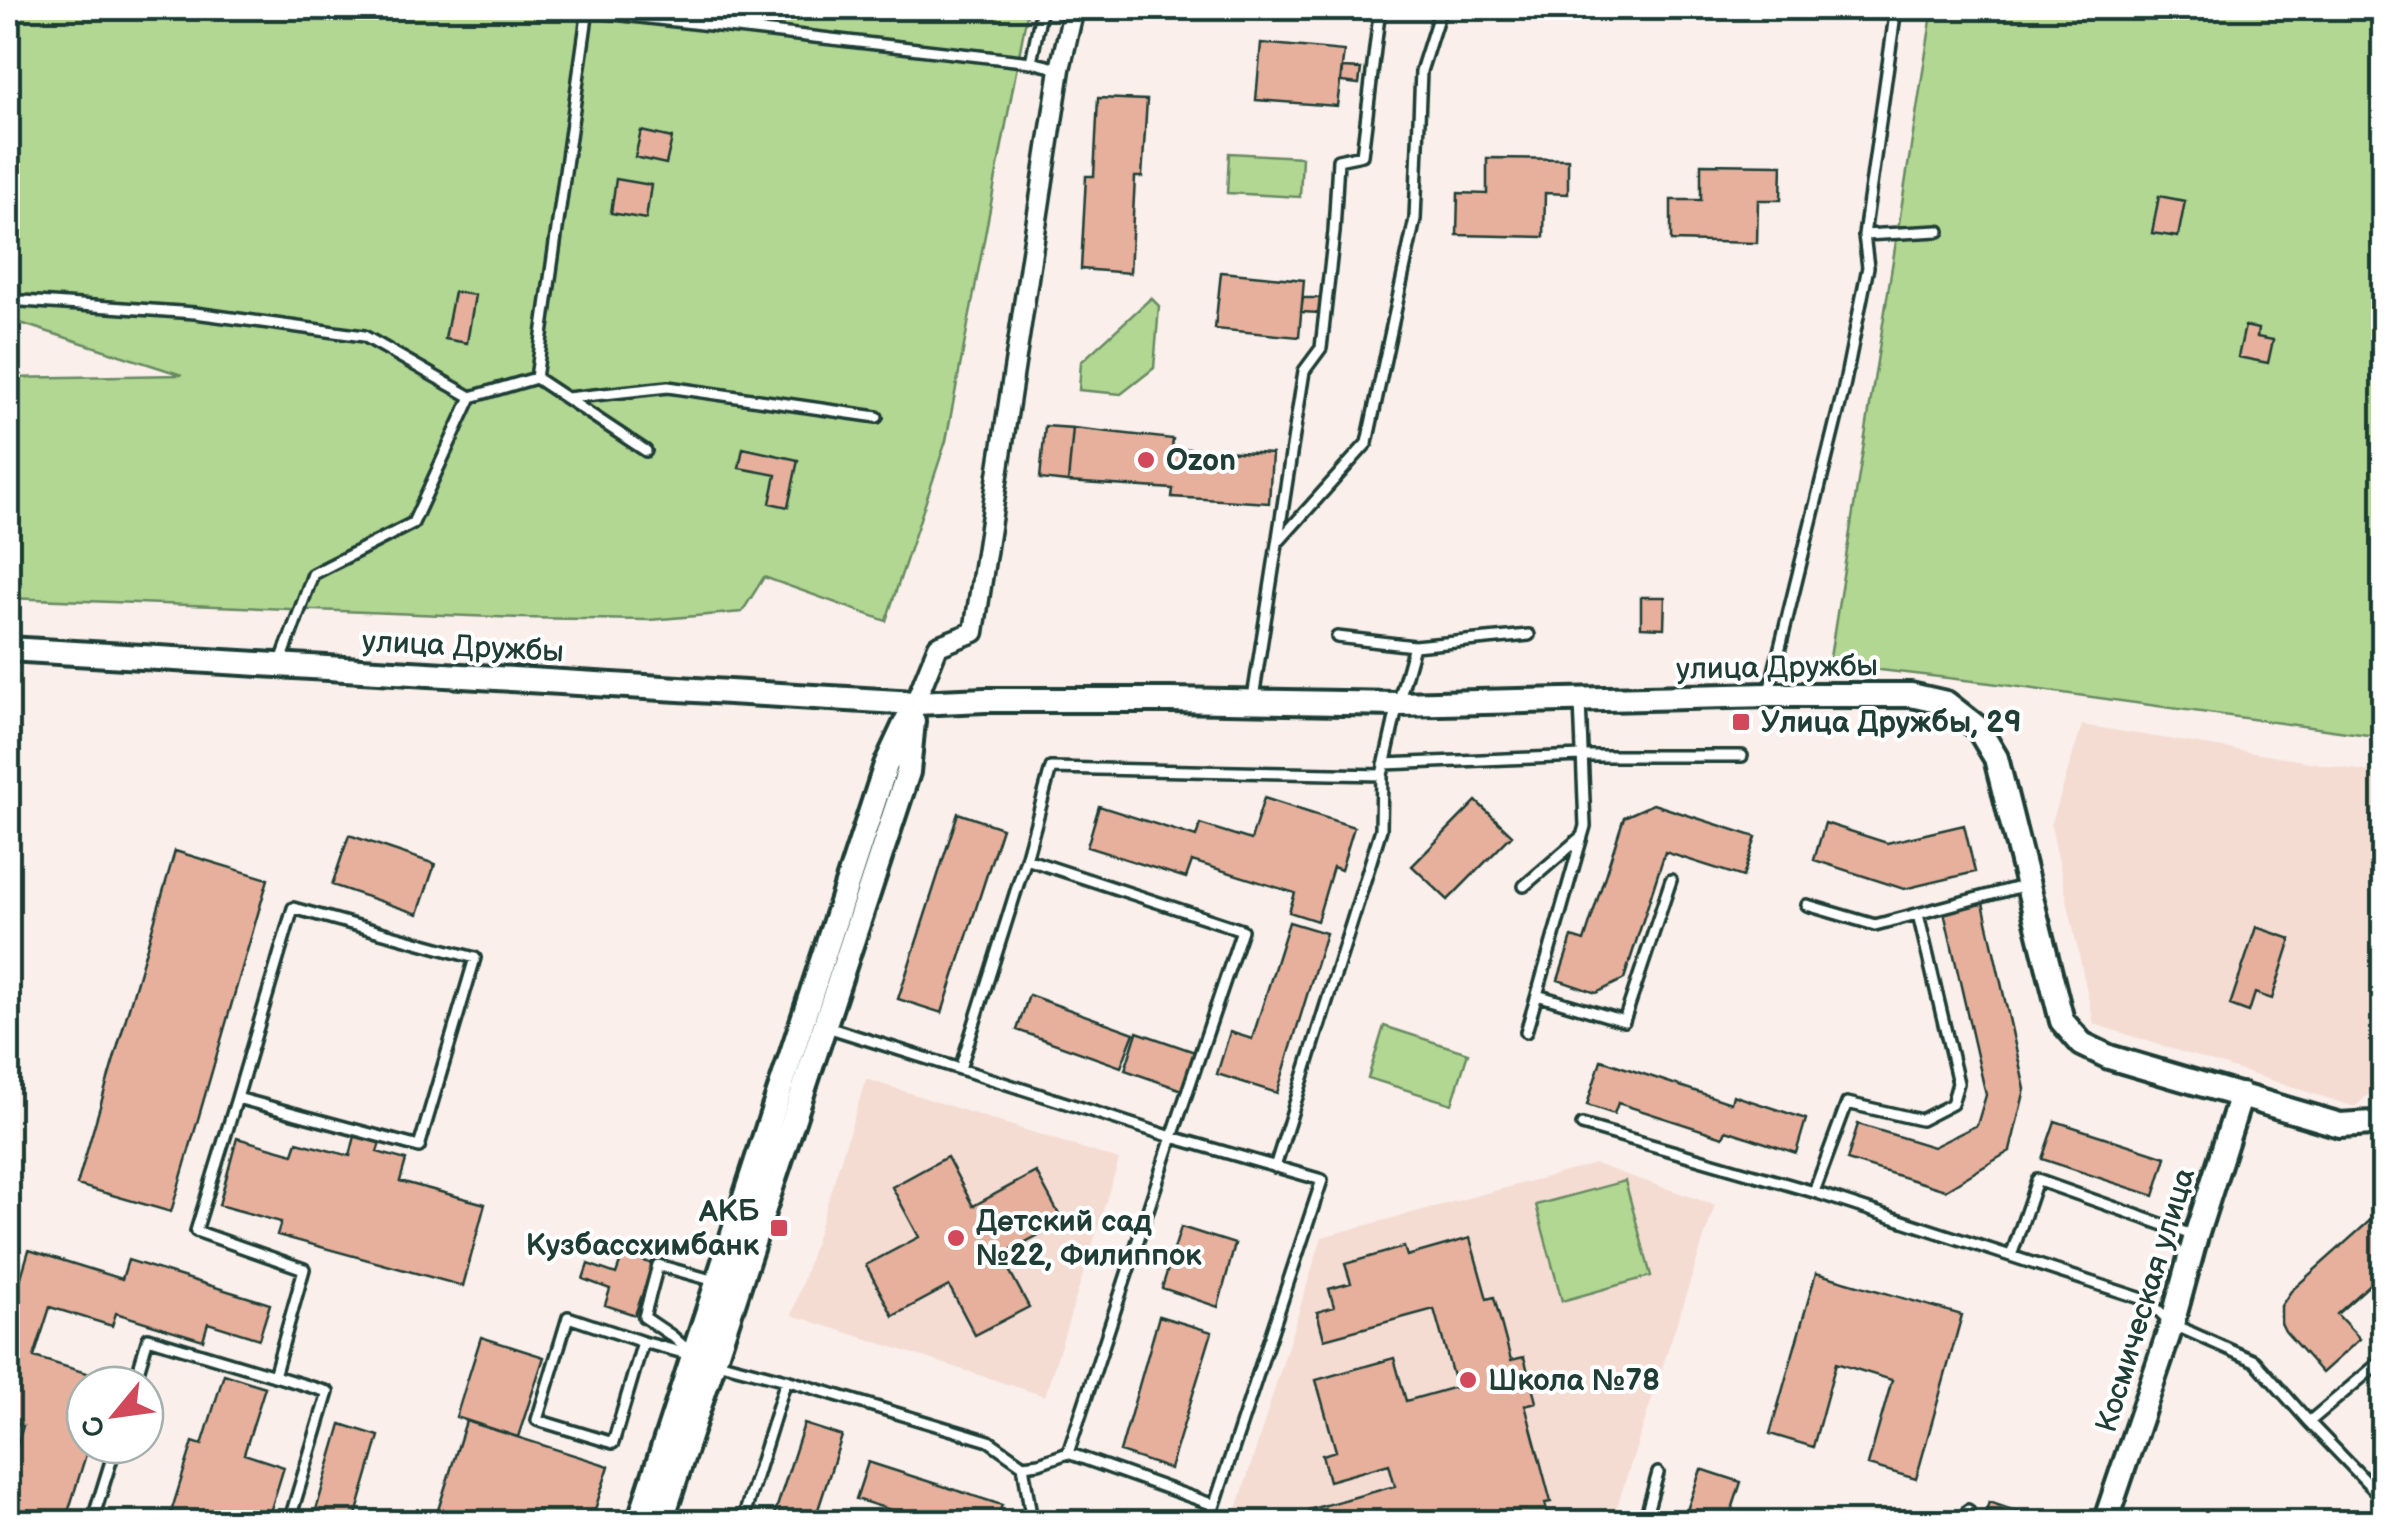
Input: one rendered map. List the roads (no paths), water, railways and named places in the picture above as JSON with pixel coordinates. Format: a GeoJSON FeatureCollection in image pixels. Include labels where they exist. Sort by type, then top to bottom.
{"type":"FeatureCollection","features":[{"type":"Feature","properties":{"kind":"street"},"geometry":{"type":"LineString","coordinates":[[661,1522],[704,1358],[718,1282],[886,765],[938,646],[974,632],[1060,69],[1074,8]]}},
{"type":"Feature","properties":{"kind":"street","name":"улица Дружбы"},"geometry":{"type":"LineString","coordinates":[[8,649],[916,703],[1253,700],[1398,704],[1911,695],[1946,703],[1978,728],[1996,758],[2062,1021],[2082,1044],[2108,1057],[2340,1124],[2384,1119]]}},
{"type":"Feature","properties":{"kind":"street"},"geometry":{"type":"LineString","coordinates":[[639,1522],[704,1358],[824,1026],[908,772],[916,703]]}},
{"type":"Feature","properties":{"kind":"street","name":"Космическая улица"},"geometry":{"type":"LineString","coordinates":[[2105,1522],[2172,1324],[2241,1095]]}},
{"type":"Feature","properties":{"kind":"lane"},"geometry":{"type":"LineString","coordinates":[[1032,62],[1042,8]]}},
{"type":"Feature","properties":{"kind":"lane"},"geometry":{"type":"LineString","coordinates":[[1253,700],[1304,371],[1321,348],[1338,160],[1362,155],[1380,8]]}},
{"type":"Feature","properties":{"kind":"lane"},"geometry":{"type":"LineString","coordinates":[[1278,542],[1367,443],[1415,218],[1421,71],[1441,8]]}},
{"type":"Feature","properties":{"kind":"lane"},"geometry":{"type":"LineString","coordinates":[[1768,695],[1843,392],[1868,267],[1864,235],[1896,8]]}},
{"type":"Feature","properties":{"kind":"lane"},"geometry":{"type":"LineString","coordinates":[[536,378],[588,9],[1032,62],[1060,69]]}},
{"type":"Feature","properties":{"kind":"lane"},"geometry":{"type":"LineString","coordinates":[[1864,235],[1939,231]]}},
{"type":"Feature","properties":{"kind":"lane"},"geometry":{"type":"LineString","coordinates":[[8,300],[195,314],[364,336],[472,397],[536,378],[646,451]]}},
{"type":"Feature","properties":{"kind":"lane"},"geometry":{"type":"LineString","coordinates":[[567,398],[668,388],[876,417]]}},
{"type":"Feature","properties":{"kind":"lane"},"geometry":{"type":"LineString","coordinates":[[280,665],[313,574],[413,523],[472,397]]}},
{"type":"Feature","properties":{"kind":"lane"},"geometry":{"type":"LineString","coordinates":[[1337,637],[1414,646],[1529,635]]}},
{"type":"Feature","properties":{"kind":"lane"},"geometry":{"type":"LineString","coordinates":[[1275,1167],[1381,830],[1383,770],[1414,646]]}},
{"type":"Feature","properties":{"kind":"lane"},"geometry":{"type":"LineString","coordinates":[[1526,1032],[1585,826],[1580,701]]}},
{"type":"Feature","properties":{"kind":"lane"},"geometry":{"type":"LineString","coordinates":[[960,1070],[1051,768],[1383,770],[1582,756],[1742,756]]}},
{"type":"Feature","properties":{"kind":"lane"},"geometry":{"type":"LineString","coordinates":[[1524,886],[1583,835]]}},
{"type":"Feature","properties":{"kind":"lane"},"geometry":{"type":"LineString","coordinates":[[1026,858],[1242,930],[1068,1453]]}},
{"type":"Feature","properties":{"kind":"lane"},"geometry":{"type":"LineString","coordinates":[[1537,995],[1624,1022],[1671,880]]}},
{"type":"Feature","properties":{"kind":"lane"},"geometry":{"type":"LineString","coordinates":[[1808,905],[1875,925],[2028,884]]}},
{"type":"Feature","properties":{"kind":"lane"},"geometry":{"type":"LineString","coordinates":[[237,1098],[420,1146],[475,958],[293,908],[196,1231],[304,1269],[274,1376]]}},
{"type":"Feature","properties":{"kind":"lane"},"geometry":{"type":"LineString","coordinates":[[1814,1192],[1848,1103],[1921,1120],[1952,1104],[1958,1083],[1918,914]]}},
{"type":"Feature","properties":{"kind":"lane"},"geometry":{"type":"LineString","coordinates":[[824,1026],[1172,1137],[1322,1180],[1209,1522]]}},
{"type":"Feature","properties":{"kind":"lane"},"geometry":{"type":"LineString","coordinates":[[1582,1125],[1814,1192],[2149,1301],[2172,1324],[2256,1361],[2384,1500]]}},
{"type":"Feature","properties":{"kind":"lane"},"geometry":{"type":"LineString","coordinates":[[2011,1256],[2037,1180],[2196,1236]]}},
{"type":"Feature","properties":{"kind":"lane"},"geometry":{"type":"LineString","coordinates":[[704,1358],[644,1317],[658,1266],[718,1282]]}},
{"type":"Feature","properties":{"kind":"lane"},"geometry":{"type":"LineString","coordinates":[[643,1342],[613,1443],[537,1420],[568,1318],[989,1442],[1023,1465],[1068,1453],[1214,1505]]}},
{"type":"Feature","properties":{"kind":"lane"},"geometry":{"type":"LineString","coordinates":[[140,1365],[148,1338],[328,1392],[289,1522]]}},
{"type":"Feature","properties":{"kind":"lane"},"geometry":{"type":"LineString","coordinates":[[2309,1422],[2380,1362],[2384,1340]]}},
{"type":"Feature","properties":{"kind":"lane"},"geometry":{"type":"LineString","coordinates":[[742,1522],[786,1380]]}},
{"type":"Feature","properties":{"kind":"lane"},"geometry":{"type":"LineString","coordinates":[[92,1522],[110,1465]]}},
{"type":"Feature","properties":{"kind":"lane"},"geometry":{"type":"LineString","coordinates":[[1023,1465],[1032,1522]]}},
{"type":"Feature","properties":{"kind":"lane"},"geometry":{"type":"LineString","coordinates":[[1644,1522],[1658,1473]]}},
{"type":"Feature","properties":{"kind":"lane"},"geometry":{"type":"LineString","coordinates":[[1964,1522],[1968,1510]]}},
{"type":"Feature","properties":{"kind":"place","name":"Ozon"},"geometry":{"type":"Point","coordinates":[1146,460]}},
{"type":"Feature","properties":{"kind":"place","name":"Улица Дружбы, 29"},"geometry":{"type":"Point","coordinates":[1741,722]}},
{"type":"Feature","properties":{"kind":"place","name":"АКБ Кузбассхимбанк"},"geometry":{"type":"Point","coordinates":[779,1228]}},
{"type":"Feature","properties":{"kind":"place","name":"Детский сад №22, Филиппок"},"geometry":{"type":"Point","coordinates":[956,1238]}},
{"type":"Feature","properties":{"kind":"place","name":"Школа №78"},"geometry":{"type":"Point","coordinates":[1468,1380]}}]}
